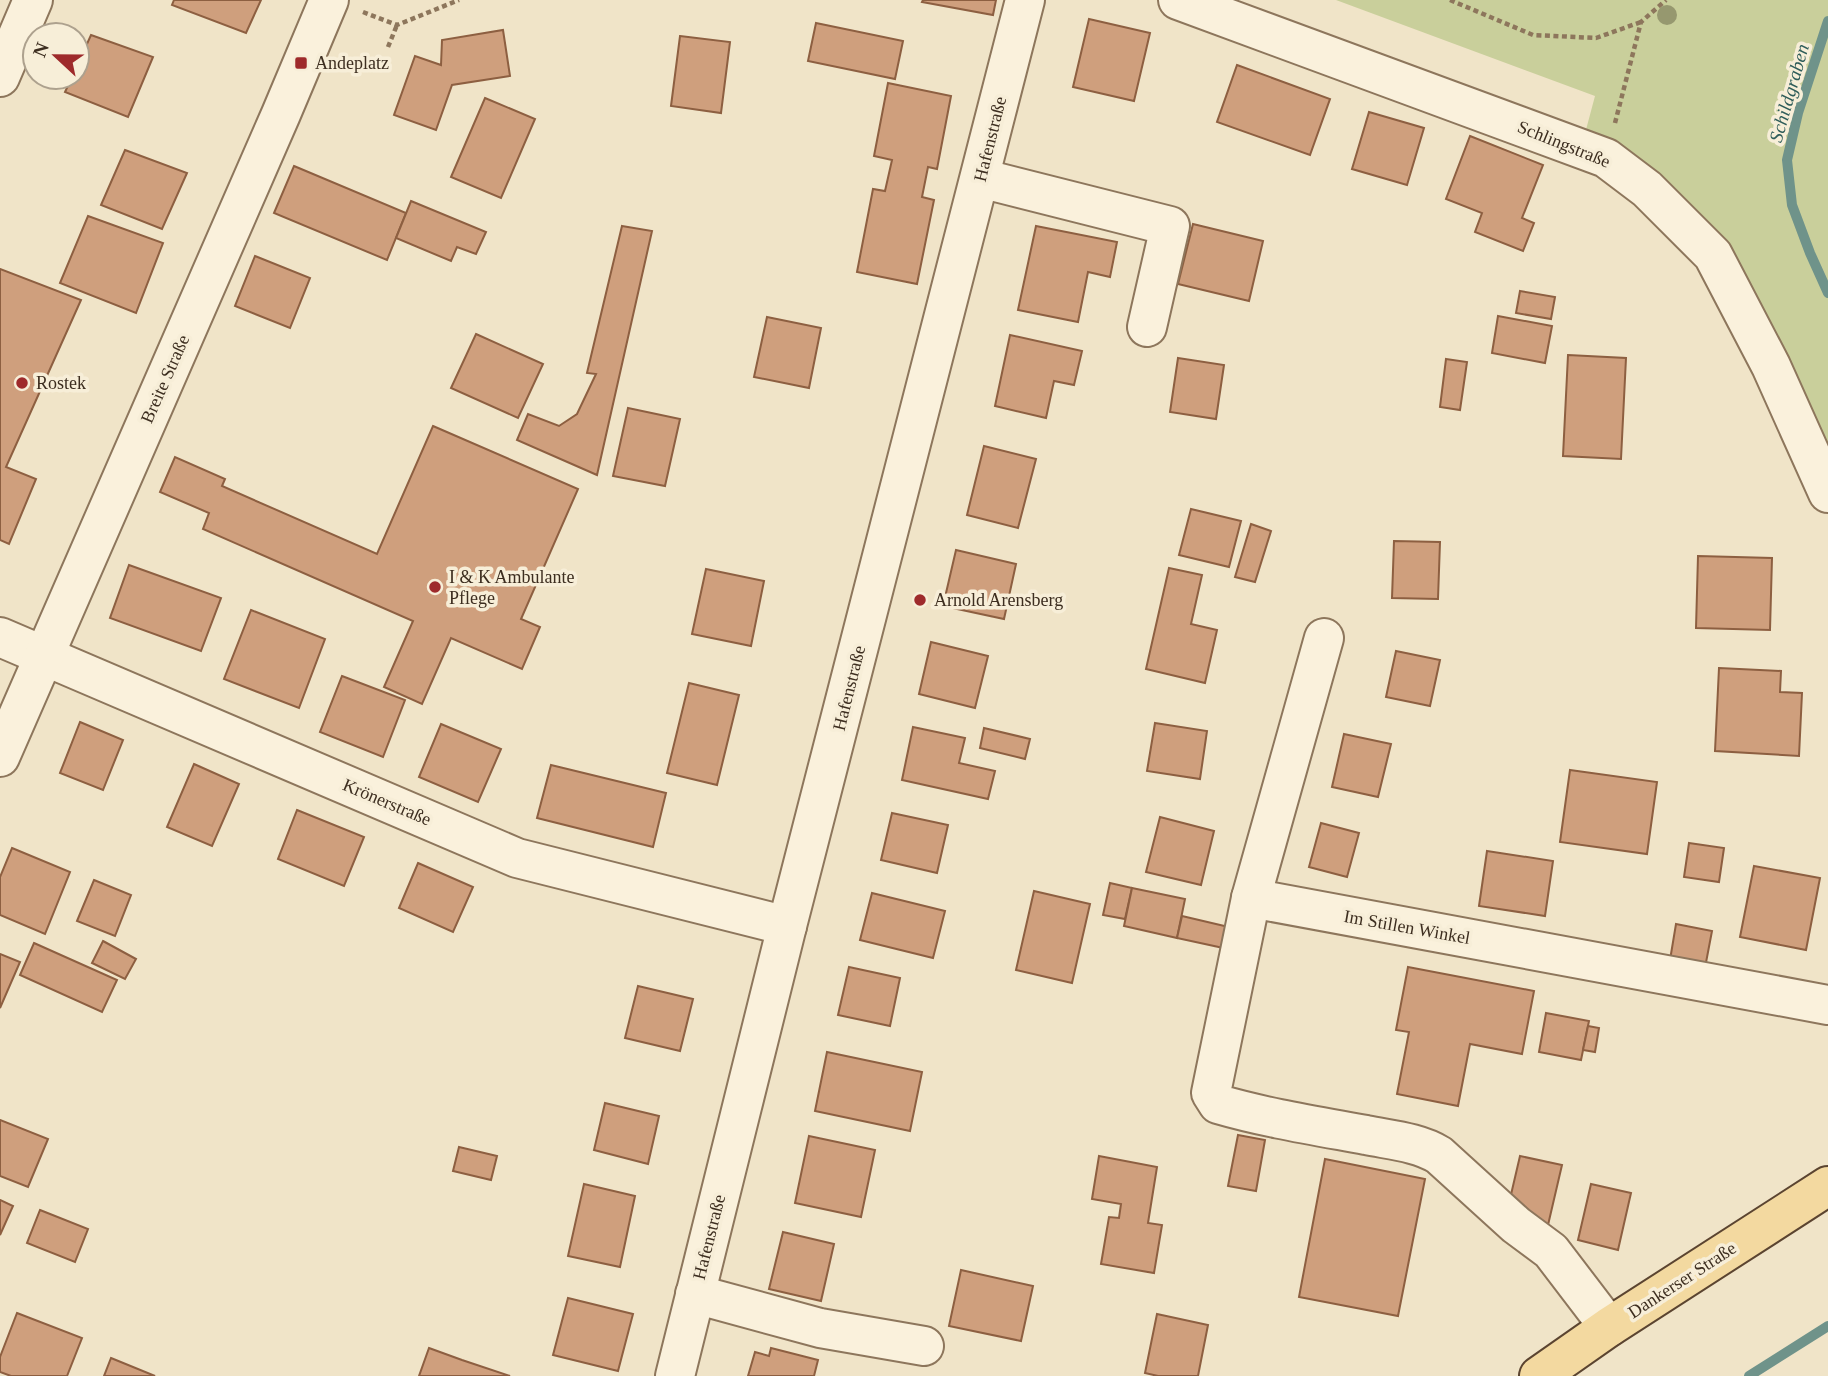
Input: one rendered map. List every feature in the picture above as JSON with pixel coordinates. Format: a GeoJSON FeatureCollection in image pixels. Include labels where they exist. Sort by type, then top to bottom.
{"type":"FeatureCollection","features":[{"type":"Feature","properties":{"kind":"main road","name":"Dankerser Straße"},"geometry":{"type":"LineString","coordinates":[[1539,1376],[1609,1327],[1828,1186]]}},
{"type":"Feature","properties":{"kind":"street"},"geometry":{"type":"LineString","coordinates":[[0,77],[33,0]]}},
{"type":"Feature","properties":{"kind":"street","name":"Hafenstraße"},"geometry":{"type":"LineString","coordinates":[[675,1376],[787,926],[1025,0]]}},
{"type":"Feature","properties":{"kind":"street","name":"Schlingstraße"},"geometry":{"type":"LineString","coordinates":[[1178,0],[1606,158],[1647,189],[1713,255],[1771,366],[1828,493]]}},
{"type":"Feature","properties":{"kind":"street","name":"Breite Straße"},"geometry":{"type":"LineString","coordinates":[[0,757],[281,114],[344,5]]}},
{"type":"Feature","properties":{"kind":"street"},"geometry":{"type":"LineString","coordinates":[[980,178],[1170,226],[1147,327]]}},
{"type":"Feature","properties":{"kind":"street","name":"Krönerstraße"},"geometry":{"type":"LineString","coordinates":[[0,637],[517,858],[787,926]]}},
{"type":"Feature","properties":{"kind":"street"},"geometry":{"type":"LineString","coordinates":[[1324,638],[1251,898],[1211,1093],[1218,1104],[1431,1150],[1516,1225],[1551,1251],[1609,1327]]}},
{"type":"Feature","properties":{"kind":"street","name":"Im Stillen Winkel"},"geometry":{"type":"LineString","coordinates":[[1251,898],[1828,1005]]}},
{"type":"Feature","properties":{"kind":"street"},"geometry":{"type":"LineString","coordinates":[[695,1294],[820,1328],[924,1346]]}},
{"type":"Feature","properties":{"kind":"path"},"geometry":{"type":"LineString","coordinates":[[387,47],[397,26],[459,0]]}},
{"type":"Feature","properties":{"kind":"path"},"geometry":{"type":"LineString","coordinates":[[1450,0],[1533,35],[1596,38],[1641,22],[1666,0]]}},
{"type":"Feature","properties":{"kind":"path"},"geometry":{"type":"LineString","coordinates":[[344,5],[397,26]]}},
{"type":"Feature","properties":{"kind":"path"},"geometry":{"type":"LineString","coordinates":[[1606,158],[1641,22]]}},
{"type":"Feature","properties":{"kind":"green space"},"geometry":{"type":"Polygon","coordinates":[[[1336,0],[1828,0],[1828,458],[1782,359],[1583,141],[1595,96],[1336,0]]]}},
{"type":"Feature","properties":{"kind":"building"},"geometry":{"type":"Polygon","coordinates":[[[174,0],[261,0],[246,33],[172,5],[174,0]]]}},
{"type":"Feature","properties":{"kind":"building"},"geometry":{"type":"Polygon","coordinates":[[[996,0],[993,15],[922,2],[996,0]]]}},
{"type":"Feature","properties":{"kind":"building"},"geometry":{"type":"Polygon","coordinates":[[[1089,19],[1150,33],[1134,101],[1073,87],[1089,19]]]}},
{"type":"Feature","properties":{"kind":"building"},"geometry":{"type":"Polygon","coordinates":[[[816,23],[903,41],[895,79],[808,61],[816,23]]]}},
{"type":"Feature","properties":{"kind":"building"},"geometry":{"type":"Polygon","coordinates":[[[503,30],[510,76],[452,85],[436,130],[394,115],[415,56],[441,65],[442,40],[503,30]]]}},
{"type":"Feature","properties":{"kind":"building"},"geometry":{"type":"Polygon","coordinates":[[[91,35],[153,57],[128,117],[65,92],[91,91],[91,35]]]}},
{"type":"Feature","properties":{"kind":"building"},"geometry":{"type":"Polygon","coordinates":[[[680,36],[730,42],[721,113],[671,106],[680,36]]]}},
{"type":"Feature","properties":{"kind":"building"},"geometry":{"type":"Polygon","coordinates":[[[1237,65],[1330,99],[1310,155],[1217,122],[1237,65]]]}},
{"type":"Feature","properties":{"kind":"building"},"geometry":{"type":"Polygon","coordinates":[[[888,83],[951,96],[937,169],[928,167],[922,197],[934,200],[917,284],[857,272],[873,189],[885,191],[892,160],[874,156],[888,83]]]}},
{"type":"Feature","properties":{"kind":"building"},"geometry":{"type":"Polygon","coordinates":[[[485,98],[535,119],[501,198],[451,177],[485,98]]]}},
{"type":"Feature","properties":{"kind":"building"},"geometry":{"type":"Polygon","coordinates":[[[1369,112],[1424,128],[1407,185],[1352,169],[1369,112]]]}},
{"type":"Feature","properties":{"kind":"building"},"geometry":{"type":"Polygon","coordinates":[[[1470,136],[1543,165],[1522,218],[1534,223],[1523,251],[1475,232],[1482,213],[1446,199],[1470,136]]]}},
{"type":"Feature","properties":{"kind":"building"},"geometry":{"type":"Polygon","coordinates":[[[125,150],[187,173],[162,229],[101,205],[125,150]]]}},
{"type":"Feature","properties":{"kind":"building"},"geometry":{"type":"Polygon","coordinates":[[[294,166],[406,213],[387,260],[274,213],[294,166]]]}},
{"type":"Feature","properties":{"kind":"building"},"geometry":{"type":"Polygon","coordinates":[[[411,201],[486,232],[476,254],[457,247],[451,261],[396,238],[411,201]]]}},
{"type":"Feature","properties":{"kind":"building"},"geometry":{"type":"Polygon","coordinates":[[[88,216],[163,243],[136,313],[60,283],[88,216]]]}},
{"type":"Feature","properties":{"kind":"building"},"geometry":{"type":"Polygon","coordinates":[[[1193,224],[1263,241],[1249,301],[1178,284],[1193,224]]]}},
{"type":"Feature","properties":{"kind":"building"},"geometry":{"type":"Polygon","coordinates":[[[622,226],[652,231],[597,475],[517,440],[528,414],[559,426],[577,414],[596,374],[587,373],[622,226]]]}},
{"type":"Feature","properties":{"kind":"building"},"geometry":{"type":"Polygon","coordinates":[[[1036,226],[1117,242],[1110,277],[1088,272],[1078,322],[1018,310],[1036,226]]]}},
{"type":"Feature","properties":{"kind":"building"},"geometry":{"type":"Polygon","coordinates":[[[255,256],[310,278],[290,328],[235,306],[255,256]]]}},
{"type":"Feature","properties":{"kind":"building","name":"Rostek"},"geometry":{"type":"Polygon","coordinates":[[[0,269],[81,300],[6,467],[36,479],[9,544],[0,540],[0,269]]]}},
{"type":"Feature","properties":{"kind":"building"},"geometry":{"type":"Polygon","coordinates":[[[1520,291],[1555,297],[1551,319],[1516,313],[1520,291]]]}},
{"type":"Feature","properties":{"kind":"building"},"geometry":{"type":"Polygon","coordinates":[[[1498,316],[1552,326],[1545,363],[1492,353],[1498,316]]]}},
{"type":"Feature","properties":{"kind":"building"},"geometry":{"type":"Polygon","coordinates":[[[767,317],[821,328],[809,388],[754,377],[767,317]]]}},
{"type":"Feature","properties":{"kind":"building"},"geometry":{"type":"Polygon","coordinates":[[[476,334],[543,364],[518,418],[451,388],[476,334]]]}},
{"type":"Feature","properties":{"kind":"building"},"geometry":{"type":"Polygon","coordinates":[[[1010,335],[1082,351],[1074,385],[1054,381],[1046,418],[995,406],[1010,335]]]}},
{"type":"Feature","properties":{"kind":"building"},"geometry":{"type":"Polygon","coordinates":[[[1568,355],[1626,358],[1621,459],[1563,456],[1568,355]]]}},
{"type":"Feature","properties":{"kind":"building"},"geometry":{"type":"Polygon","coordinates":[[[1178,358],[1224,365],[1216,419],[1170,412],[1178,358]]]}},
{"type":"Feature","properties":{"kind":"building"},"geometry":{"type":"Polygon","coordinates":[[[1446,359],[1467,362],[1460,410],[1440,407],[1446,359]]]}},
{"type":"Feature","properties":{"kind":"building"},"geometry":{"type":"Polygon","coordinates":[[[628,408],[680,419],[665,486],[613,476],[628,408]]]}},
{"type":"Feature","properties":{"kind":"building","name":"I & K Ambulante Pflege"},"geometry":{"type":"Polygon","coordinates":[[[433,426],[578,489],[521,619],[540,627],[522,669],[451,638],[422,704],[384,687],[413,621],[203,529],[209,513],[160,492],[175,457],[225,479],[222,486],[377,554],[433,426]]]}},
{"type":"Feature","properties":{"kind":"building"},"geometry":{"type":"Polygon","coordinates":[[[984,446],[1036,459],[1018,528],[967,515],[984,446]]]}},
{"type":"Feature","properties":{"kind":"building"},"geometry":{"type":"Polygon","coordinates":[[[1191,509],[1241,521],[1229,567],[1179,555],[1191,509]]]}},
{"type":"Feature","properties":{"kind":"building"},"geometry":{"type":"Polygon","coordinates":[[[1251,524],[1271,531],[1255,582],[1235,577],[1251,524]]]}},
{"type":"Feature","properties":{"kind":"building"},"geometry":{"type":"Polygon","coordinates":[[[1394,541],[1440,542],[1438,599],[1392,598],[1394,541]]]}},
{"type":"Feature","properties":{"kind":"building"},"geometry":{"type":"Polygon","coordinates":[[[956,550],[1016,564],[1004,619],[943,606],[956,550]]]}},
{"type":"Feature","properties":{"kind":"building"},"geometry":{"type":"Polygon","coordinates":[[[1698,556],[1772,558],[1770,630],[1696,628],[1698,556]]]}},
{"type":"Feature","properties":{"kind":"building"},"geometry":{"type":"Polygon","coordinates":[[[129,565],[221,598],[201,651],[110,618],[129,565]]]}},
{"type":"Feature","properties":{"kind":"building"},"geometry":{"type":"Polygon","coordinates":[[[1169,568],[1202,575],[1191,624],[1217,630],[1205,683],[1146,669],[1169,568]]]}},
{"type":"Feature","properties":{"kind":"building"},"geometry":{"type":"Polygon","coordinates":[[[706,569],[764,581],[751,646],[692,634],[706,569]]]}},
{"type":"Feature","properties":{"kind":"building"},"geometry":{"type":"Polygon","coordinates":[[[251,610],[325,639],[299,708],[224,679],[251,610]]]}},
{"type":"Feature","properties":{"kind":"building"},"geometry":{"type":"Polygon","coordinates":[[[931,642],[988,656],[975,708],[919,694],[931,642]]]}},
{"type":"Feature","properties":{"kind":"building"},"geometry":{"type":"Polygon","coordinates":[[[1396,651],[1440,660],[1430,706],[1386,697],[1396,651]]]}},
{"type":"Feature","properties":{"kind":"building"},"geometry":{"type":"Polygon","coordinates":[[[1719,668],[1781,671],[1780,692],[1802,693],[1799,756],[1715,751],[1719,668]]]}},
{"type":"Feature","properties":{"kind":"building"},"geometry":{"type":"Polygon","coordinates":[[[342,676],[405,700],[383,757],[320,732],[342,676]]]}},
{"type":"Feature","properties":{"kind":"building"},"geometry":{"type":"Polygon","coordinates":[[[689,683],[739,695],[717,785],[667,773],[689,683]]]}},
{"type":"Feature","properties":{"kind":"building"},"geometry":{"type":"Polygon","coordinates":[[[80,722],[123,740],[103,790],[60,773],[80,722]]]}},
{"type":"Feature","properties":{"kind":"building"},"geometry":{"type":"Polygon","coordinates":[[[1155,723],[1207,731],[1200,779],[1147,771],[1155,723]]]}},
{"type":"Feature","properties":{"kind":"building"},"geometry":{"type":"Polygon","coordinates":[[[441,724],[501,749],[478,802],[419,777],[441,724]]]}},
{"type":"Feature","properties":{"kind":"building"},"geometry":{"type":"Polygon","coordinates":[[[913,727],[965,738],[959,763],[995,771],[988,799],[902,780],[913,727]]]}},
{"type":"Feature","properties":{"kind":"building"},"geometry":{"type":"Polygon","coordinates":[[[984,728],[1030,739],[1025,759],[980,748],[984,728]]]}},
{"type":"Feature","properties":{"kind":"building"},"geometry":{"type":"Polygon","coordinates":[[[1344,734],[1391,744],[1378,797],[1332,787],[1344,734]]]}},
{"type":"Feature","properties":{"kind":"building"},"geometry":{"type":"Polygon","coordinates":[[[194,764],[239,784],[212,846],[167,827],[194,764]]]}},
{"type":"Feature","properties":{"kind":"building"},"geometry":{"type":"Polygon","coordinates":[[[551,765],[666,793],[653,847],[537,818],[551,765]]]}},
{"type":"Feature","properties":{"kind":"building"},"geometry":{"type":"Polygon","coordinates":[[[1570,770],[1657,782],[1647,854],[1560,842],[1570,770]]]}},
{"type":"Feature","properties":{"kind":"building"},"geometry":{"type":"Polygon","coordinates":[[[297,810],[364,837],[344,886],[278,859],[297,810]]]}},
{"type":"Feature","properties":{"kind":"building"},"geometry":{"type":"Polygon","coordinates":[[[892,813],[948,825],[937,873],[881,860],[892,813]]]}},
{"type":"Feature","properties":{"kind":"building"},"geometry":{"type":"Polygon","coordinates":[[[1160,817],[1214,831],[1201,885],[1146,872],[1160,817]]]}},
{"type":"Feature","properties":{"kind":"building"},"geometry":{"type":"Polygon","coordinates":[[[1321,823],[1359,833],[1347,877],[1309,867],[1321,823]]]}},
{"type":"Feature","properties":{"kind":"building"},"geometry":{"type":"Polygon","coordinates":[[[1689,843],[1724,848],[1719,882],[1684,877],[1689,843]]]}},
{"type":"Feature","properties":{"kind":"building"},"geometry":{"type":"Polygon","coordinates":[[[12,848],[70,872],[45,934],[0,915],[0,877],[12,848]]]}},
{"type":"Feature","properties":{"kind":"building"},"geometry":{"type":"Polygon","coordinates":[[[1487,851],[1553,861],[1545,916],[1479,906],[1487,851]]]}},
{"type":"Feature","properties":{"kind":"building"},"geometry":{"type":"Polygon","coordinates":[[[418,863],[473,887],[453,932],[399,908],[418,863]]]}},
{"type":"Feature","properties":{"kind":"building"},"geometry":{"type":"Polygon","coordinates":[[[1754,866],[1820,878],[1806,950],[1740,937],[1754,866]]]}},
{"type":"Feature","properties":{"kind":"building"},"geometry":{"type":"Polygon","coordinates":[[[94,880],[131,895],[115,936],[77,921],[94,880]]]}},
{"type":"Feature","properties":{"kind":"building"},"geometry":{"type":"Polygon","coordinates":[[[1110,883],[1132,888],[1125,919],[1103,915],[1110,883]]]}},
{"type":"Feature","properties":{"kind":"building"},"geometry":{"type":"Polygon","coordinates":[[[1132,888],[1185,899],[1177,938],[1124,926],[1132,888]]]}},
{"type":"Feature","properties":{"kind":"building"},"geometry":{"type":"Polygon","coordinates":[[[1034,891],[1090,904],[1072,983],[1016,970],[1034,891]]]}},
{"type":"Feature","properties":{"kind":"building"},"geometry":{"type":"Polygon","coordinates":[[[872,893],[945,911],[933,958],[860,940],[872,893]]]}},
{"type":"Feature","properties":{"kind":"building"},"geometry":{"type":"Polygon","coordinates":[[[1182,916],[1233,928],[1228,949],[1177,938],[1182,916]]]}},
{"type":"Feature","properties":{"kind":"building"},"geometry":{"type":"Polygon","coordinates":[[[1676,924],[1712,931],[1704,973],[1669,966],[1676,924]]]}},
{"type":"Feature","properties":{"kind":"building"},"geometry":{"type":"Polygon","coordinates":[[[103,941],[136,959],[125,979],[92,963],[103,941]]]}},
{"type":"Feature","properties":{"kind":"building"},"geometry":{"type":"Polygon","coordinates":[[[34,943],[117,980],[102,1012],[20,975],[34,943]]]}},
{"type":"Feature","properties":{"kind":"building"},"geometry":{"type":"Polygon","coordinates":[[[0,954],[20,962],[0,1008],[0,954]]]}},
{"type":"Feature","properties":{"kind":"building"},"geometry":{"type":"Polygon","coordinates":[[[849,967],[900,978],[890,1026],[838,1015],[849,967]]]}},
{"type":"Feature","properties":{"kind":"building"},"geometry":{"type":"Polygon","coordinates":[[[1408,967],[1534,991],[1522,1054],[1470,1044],[1458,1106],[1397,1094],[1409,1032],[1396,1030],[1408,967]]]}},
{"type":"Feature","properties":{"kind":"building"},"geometry":{"type":"Polygon","coordinates":[[[638,986],[693,999],[680,1051],[625,1038],[638,986]]]}},
{"type":"Feature","properties":{"kind":"building"},"geometry":{"type":"Polygon","coordinates":[[[1546,1013],[1589,1021],[1581,1060],[1539,1052],[1546,1013]]]}},
{"type":"Feature","properties":{"kind":"building"},"geometry":{"type":"Polygon","coordinates":[[[1588,1026],[1599,1028],[1595,1052],[1583,1050],[1588,1026]]]}},
{"type":"Feature","properties":{"kind":"building"},"geometry":{"type":"Polygon","coordinates":[[[827,1052],[922,1072],[910,1131],[815,1111],[827,1052]]]}},
{"type":"Feature","properties":{"kind":"building"},"geometry":{"type":"Polygon","coordinates":[[[605,1103],[659,1116],[648,1164],[594,1150],[605,1103]]]}},
{"type":"Feature","properties":{"kind":"building"},"geometry":{"type":"Polygon","coordinates":[[[0,1120],[48,1139],[28,1187],[0,1176],[0,1120]]]}},
{"type":"Feature","properties":{"kind":"building"},"geometry":{"type":"Polygon","coordinates":[[[1238,1135],[1265,1140],[1256,1191],[1228,1186],[1238,1135]]]}},
{"type":"Feature","properties":{"kind":"building"},"geometry":{"type":"Polygon","coordinates":[[[809,1136],[875,1150],[861,1217],[795,1203],[809,1136]]]}},
{"type":"Feature","properties":{"kind":"building"},"geometry":{"type":"Polygon","coordinates":[[[459,1147],[497,1156],[491,1180],[453,1171],[459,1147]]]}},
{"type":"Feature","properties":{"kind":"building"},"geometry":{"type":"Polygon","coordinates":[[[1099,1156],[1157,1167],[1148,1223],[1162,1225],[1154,1273],[1101,1264],[1109,1217],[1119,1218],[1121,1204],[1092,1199],[1099,1156]]]}},
{"type":"Feature","properties":{"kind":"building"},"geometry":{"type":"Polygon","coordinates":[[[1520,1156],[1562,1165],[1548,1225],[1506,1216],[1520,1156]]]}},
{"type":"Feature","properties":{"kind":"building"},"geometry":{"type":"Polygon","coordinates":[[[1325,1159],[1425,1179],[1398,1316],[1299,1297],[1325,1159]]]}},
{"type":"Feature","properties":{"kind":"building"},"geometry":{"type":"Polygon","coordinates":[[[584,1184],[635,1196],[620,1267],[568,1256],[584,1184]]]}},
{"type":"Feature","properties":{"kind":"building"},"geometry":{"type":"Polygon","coordinates":[[[1591,1184],[1631,1193],[1618,1250],[1578,1240],[1591,1184]]]}},
{"type":"Feature","properties":{"kind":"building"},"geometry":{"type":"Polygon","coordinates":[[[0,1200],[13,1206],[0,1235],[0,1200]]]}},
{"type":"Feature","properties":{"kind":"building"},"geometry":{"type":"Polygon","coordinates":[[[40,1210],[88,1229],[75,1262],[27,1243],[40,1210]]]}},
{"type":"Feature","properties":{"kind":"building"},"geometry":{"type":"Polygon","coordinates":[[[783,1232],[834,1244],[821,1301],[769,1289],[783,1232]]]}},
{"type":"Feature","properties":{"kind":"building"},"geometry":{"type":"Polygon","coordinates":[[[961,1270],[1033,1286],[1021,1341],[949,1326],[961,1270]]]}},
{"type":"Feature","properties":{"kind":"building"},"geometry":{"type":"Polygon","coordinates":[[[568,1298],[633,1314],[618,1371],[553,1355],[568,1298]]]}},
{"type":"Feature","properties":{"kind":"building"},"geometry":{"type":"Polygon","coordinates":[[[17,1313],[82,1338],[67,1376],[11,1376],[0,1372],[0,1357],[17,1313]]]}},
{"type":"Feature","properties":{"kind":"building"},"geometry":{"type":"Polygon","coordinates":[[[1157,1314],[1208,1325],[1198,1376],[1158,1376],[1145,1373],[1157,1314]]]}},
{"type":"Feature","properties":{"kind":"building"},"geometry":{"type":"Polygon","coordinates":[[[429,1348],[462,1360],[510,1376],[419,1376],[429,1348]]]}},
{"type":"Feature","properties":{"kind":"building"},"geometry":{"type":"Polygon","coordinates":[[[771,1348],[818,1360],[814,1376],[748,1376],[755,1352],[769,1356],[771,1348]]]}},
{"type":"Feature","properties":{"kind":"building"},"geometry":{"type":"Polygon","coordinates":[[[111,1358],[155,1376],[104,1376],[111,1358]]]}},
{"type":"Feature","properties":{"kind":"waterway","name":"Schildgraben"},"geometry":{"type":"LineString","coordinates":[[1828,21],[1798,113],[1787,160],[1792,205],[1828,293]]}},
{"type":"Feature","properties":{"kind":"waterway","name":"Schildgraben"},"geometry":{"type":"LineString","coordinates":[[1749,1376],[1828,1326]]}},
{"type":"Feature","properties":{"kind":"place","name":"Andeplatz"},"geometry":{"type":"Point","coordinates":[301,63]}},
{"type":"Feature","properties":{"kind":"place","name":"Rostek"},"geometry":{"type":"Point","coordinates":[22,383]}},
{"type":"Feature","properties":{"kind":"place","name":"I & K Ambulante Pflege"},"geometry":{"type":"Point","coordinates":[435,587]}},
{"type":"Feature","properties":{"kind":"place","name":"Arnold Arensberg"},"geometry":{"type":"Point","coordinates":[920,600]}}]}
